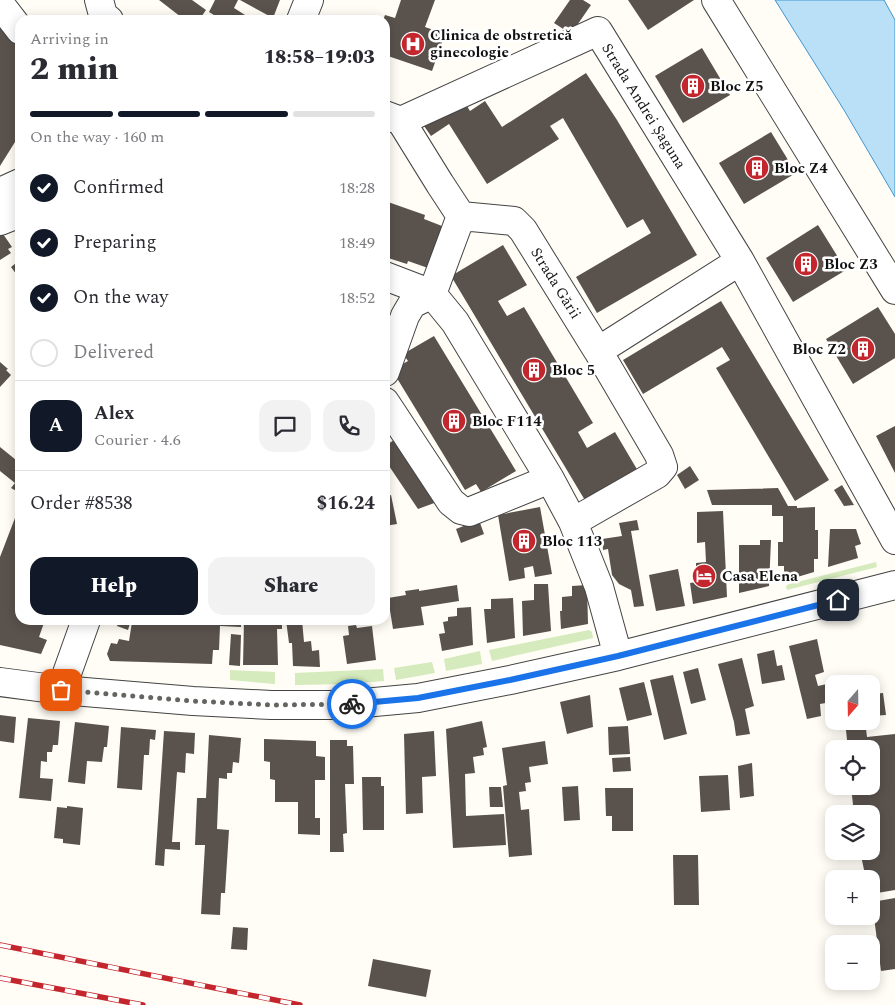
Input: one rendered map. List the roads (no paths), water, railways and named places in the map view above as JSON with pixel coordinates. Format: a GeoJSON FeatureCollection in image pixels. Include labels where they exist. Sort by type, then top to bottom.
{"type":"FeatureCollection","features":[{"type":"Feature","properties":{"kind":"street"},"geometry":{"type":"LineString","coordinates":[[98,0],[103,15]]}},
{"type":"Feature","properties":{"kind":"street"},"geometry":{"type":"LineString","coordinates":[[303,15],[309,0]]}},
{"type":"Feature","properties":{"kind":"street"},"geometry":{"type":"LineString","coordinates":[[716,0],[895,290]]}},
{"type":"Feature","properties":{"kind":"street"},"geometry":{"type":"LineString","coordinates":[[0,4],[15,24]]}},
{"type":"Feature","properties":{"kind":"street","name":"Strada Andrei Șaguna"},"geometry":{"type":"LineString","coordinates":[[393,118],[598,31],[740,261],[895,540]]}},
{"type":"Feature","properties":{"kind":"street"},"geometry":{"type":"LineString","coordinates":[[390,358],[405,316],[412,304],[432,294],[461,216],[393,118]]}},
{"type":"Feature","properties":{"kind":"street"},"geometry":{"type":"LineString","coordinates":[[0,192],[15,185]]}},
{"type":"Feature","properties":{"kind":"street"},"geometry":{"type":"LineString","coordinates":[[0,221],[15,215]]}},
{"type":"Feature","properties":{"kind":"street","name":"Strada Gării"},"geometry":{"type":"LineString","coordinates":[[461,216],[514,221],[523,230],[598,351],[659,455],[662,467],[657,474],[573,522]]}},
{"type":"Feature","properties":{"kind":"street"},"geometry":{"type":"LineString","coordinates":[[598,351],[740,261]]}},
{"type":"Feature","properties":{"kind":"street"},"geometry":{"type":"LineString","coordinates":[[390,278],[432,294],[455,322],[550,479],[573,522],[599,587],[618,656]]}},
{"type":"Feature","properties":{"kind":"street"},"geometry":{"type":"LineString","coordinates":[[390,410],[451,502],[461,510],[469,512],[550,479]]}},
{"type":"Feature","properties":{"kind":"street"},"geometry":{"type":"LineString","coordinates":[[0,682],[61,690],[193,701],[262,704],[342,704],[418,698],[618,656],[895,585]]}},
{"type":"Feature","properties":{"kind":"street"},"geometry":{"type":"LineString","coordinates":[[61,690],[84,625]]}},
{"type":"Feature","properties":{"kind":"water"},"geometry":{"type":"Polygon","coordinates":[[[775,0],[884,0],[895,20],[895,197],[844,110],[775,0]]]}},
{"type":"Feature","properties":{"kind":"railway"},"geometry":{"type":"LineString","coordinates":[[0,945],[300,1005]]}},
{"type":"Feature","properties":{"kind":"railway"},"geometry":{"type":"LineString","coordinates":[[0,978],[143,1005]]}},
{"type":"Feature","properties":{"kind":"place","name":"Clinica de obstretică ginecologie"},"geometry":{"type":"Point","coordinates":[413,44]}},
{"type":"Feature","properties":{"kind":"place","name":"Bloc Z5"},"geometry":{"type":"Point","coordinates":[693,86]}},
{"type":"Feature","properties":{"kind":"place","name":"Bloc Z4"},"geometry":{"type":"Point","coordinates":[757,168]}},
{"type":"Feature","properties":{"kind":"place","name":"Bloc Z3"},"geometry":{"type":"Point","coordinates":[806,264]}},
{"type":"Feature","properties":{"kind":"place","name":"Bloc Z2"},"geometry":{"type":"Point","coordinates":[863,349]}},
{"type":"Feature","properties":{"kind":"place","name":"Bloc 5"},"geometry":{"type":"Point","coordinates":[534,370]}},
{"type":"Feature","properties":{"kind":"place","name":"Bloc F114"},"geometry":{"type":"Point","coordinates":[454,421]}},
{"type":"Feature","properties":{"kind":"place","name":"Bloc 113"},"geometry":{"type":"Point","coordinates":[524,541]}},
{"type":"Feature","properties":{"kind":"place","name":"Casa Elena"},"geometry":{"type":"Point","coordinates":[704,576]}}]}
